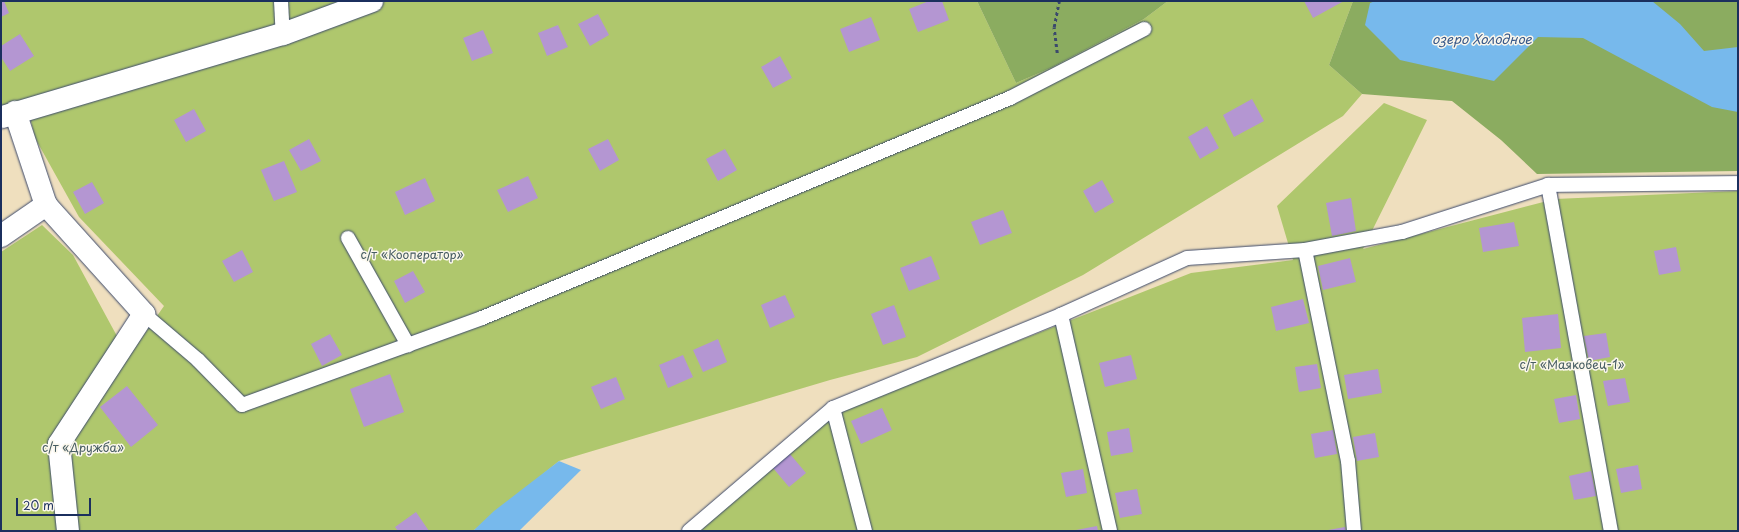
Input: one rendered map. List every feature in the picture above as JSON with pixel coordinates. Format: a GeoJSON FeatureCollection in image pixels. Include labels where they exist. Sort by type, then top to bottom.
{"type":"FeatureCollection","features":[{"type":"Feature","properties":{"kind":"street"},"geometry":{"type":"LineString","coordinates":[[68,531],[59,444],[144,314],[46,205],[8,115],[283,34],[372,1]]}},
{"type":"Feature","properties":{"kind":"street"},"geometry":{"type":"LineString","coordinates":[[1,236],[46,205]]}},
{"type":"Feature","properties":{"kind":"lane"},"geometry":{"type":"LineString","coordinates":[[281,1],[283,34]]}},
{"type":"Feature","properties":{"kind":"lane"},"geometry":{"type":"LineString","coordinates":[[144,314],[198,360],[242,405],[482,318],[1010,98],[1144,29]]}},
{"type":"Feature","properties":{"kind":"lane"},"geometry":{"type":"LineString","coordinates":[[689,531],[833,408],[1061,315],[1187,258],[1305,250],[1402,232],[1548,185],[1738,183]]}},
{"type":"Feature","properties":{"kind":"lane"},"geometry":{"type":"LineString","coordinates":[[1548,185],[1610,531]]}},
{"type":"Feature","properties":{"kind":"lane"},"geometry":{"type":"LineString","coordinates":[[348,238],[408,345]]}},
{"type":"Feature","properties":{"kind":"lane"},"geometry":{"type":"LineString","coordinates":[[1305,250],[1348,461],[1354,531]]}},
{"type":"Feature","properties":{"kind":"lane"},"geometry":{"type":"LineString","coordinates":[[1061,315],[1110,531]]}},
{"type":"Feature","properties":{"kind":"lane"},"geometry":{"type":"LineString","coordinates":[[833,408],[865,531]]}},
{"type":"Feature","properties":{"kind":"path"},"geometry":{"type":"LineString","coordinates":[[1058,73],[1054,27],[1059,1]]}},
{"type":"Feature","properties":{"kind":"green space","name":"с/т «Кооператор»"},"geometry":{"type":"Polygon","coordinates":[[[1,1],[977,1],[1016,83],[1053,67],[1144,19],[1168,1],[1353,1],[1329,65],[1362,94],[1343,116],[1083,275],[917,357],[830,380],[559,461],[473,531],[1,531],[1,252],[42,225],[73,255],[118,338],[122,366],[164,306],[79,217],[35,138],[26,101],[1,108],[1,1]]]}},
{"type":"Feature","properties":{"kind":"green space"},"geometry":{"type":"Polygon","coordinates":[[[977,1],[1168,1],[1144,19],[1053,67],[1016,83],[977,1]]]}},
{"type":"Feature","properties":{"kind":"green space"},"geometry":{"type":"Polygon","coordinates":[[[1353,1],[1738,1],[1738,171],[1537,174],[1501,140],[1452,101],[1362,94],[1329,65],[1353,1]]]}},
{"type":"Feature","properties":{"kind":"green space","name":"с/т «Маяковец-1»"},"geometry":{"type":"Polygon","coordinates":[[[1384,103],[1427,120],[1363,249],[1555,199],[1738,191],[1738,531],[699,531],[832,414],[1191,273],[1293,260],[1277,206],[1384,103]]]}},
{"type":"Feature","properties":{"kind":"water","name":"озеро Холодное"},"geometry":{"type":"Polygon","coordinates":[[[1375,1],[1652,1],[1680,24],[1704,51],[1738,47],[1738,112],[1712,107],[1583,38],[1538,37],[1494,81],[1400,60],[1365,25],[1370,3],[1375,1]]]}},
{"type":"Feature","properties":{"kind":"water"},"geometry":{"type":"Polygon","coordinates":[[[559,461],[581,470],[519,531],[473,531],[494,511],[559,461]]]}},
{"type":"Feature","properties":{"kind":"building"},"geometry":{"type":"Polygon","coordinates":[[[1,1],[4,1],[9,13],[1,17],[1,1]]]}},
{"type":"Feature","properties":{"kind":"building"},"geometry":{"type":"Polygon","coordinates":[[[929,1],[942,1],[949,20],[918,32],[909,9],[929,1]]]}},
{"type":"Feature","properties":{"kind":"building"},"geometry":{"type":"Polygon","coordinates":[[[1304,1],[1344,1],[1313,18],[1304,1]]]}},
{"type":"Feature","properties":{"kind":"building"},"geometry":{"type":"Polygon","coordinates":[[[598,14],[609,35],[590,46],[578,24],[598,14]]]}},
{"type":"Feature","properties":{"kind":"building"},"geometry":{"type":"Polygon","coordinates":[[[871,17],[880,40],[849,52],[840,29],[871,17]]]}},
{"type":"Feature","properties":{"kind":"building"},"geometry":{"type":"Polygon","coordinates":[[[558,25],[568,47],[547,56],[538,33],[558,25]]]}},
{"type":"Feature","properties":{"kind":"building"},"geometry":{"type":"Polygon","coordinates":[[[483,30],[493,53],[472,61],[463,38],[483,30]]]}},
{"type":"Feature","properties":{"kind":"building"},"geometry":{"type":"Polygon","coordinates":[[[20,34],[34,56],[10,71],[1,57],[1,46],[20,34]]]}},
{"type":"Feature","properties":{"kind":"building"},"geometry":{"type":"Polygon","coordinates":[[[780,56],[792,78],[773,88],[761,67],[780,56]]]}},
{"type":"Feature","properties":{"kind":"building"},"geometry":{"type":"Polygon","coordinates":[[[1252,99],[1264,121],[1234,137],[1223,115],[1252,99]]]}},
{"type":"Feature","properties":{"kind":"building"},"geometry":{"type":"Polygon","coordinates":[[[194,109],[206,131],[186,142],[174,120],[194,109]]]}},
{"type":"Feature","properties":{"kind":"building"},"geometry":{"type":"Polygon","coordinates":[[[1207,126],[1219,148],[1200,159],[1188,137],[1207,126]]]}},
{"type":"Feature","properties":{"kind":"building"},"geometry":{"type":"Polygon","coordinates":[[[309,139],[321,161],[301,171],[289,150],[309,139]]]}},
{"type":"Feature","properties":{"kind":"building"},"geometry":{"type":"Polygon","coordinates":[[[608,139],[619,160],[600,171],[588,149],[608,139]]]}},
{"type":"Feature","properties":{"kind":"building"},"geometry":{"type":"Polygon","coordinates":[[[725,149],[737,170],[718,181],[706,159],[725,149]]]}},
{"type":"Feature","properties":{"kind":"building"},"geometry":{"type":"Polygon","coordinates":[[[284,161],[297,192],[274,201],[261,170],[284,161]]]}},
{"type":"Feature","properties":{"kind":"building"},"geometry":{"type":"Polygon","coordinates":[[[528,176],[538,198],[508,212],[497,190],[528,176]]]}},
{"type":"Feature","properties":{"kind":"building"},"geometry":{"type":"Polygon","coordinates":[[[425,178],[435,201],[405,215],[395,192],[425,178]]]}},
{"type":"Feature","properties":{"kind":"building"},"geometry":{"type":"Polygon","coordinates":[[[1102,180],[1114,202],[1095,213],[1083,191],[1102,180]]]}},
{"type":"Feature","properties":{"kind":"building"},"geometry":{"type":"Polygon","coordinates":[[[92,182],[104,203],[85,214],[73,192],[92,182]]]}},
{"type":"Feature","properties":{"kind":"building"},"geometry":{"type":"Polygon","coordinates":[[[1351,198],[1356,231],[1332,236],[1326,203],[1351,198]]]}},
{"type":"Feature","properties":{"kind":"building"},"geometry":{"type":"Polygon","coordinates":[[[1003,210],[1012,233],[980,245],[971,222],[1003,210]]]}},
{"type":"Feature","properties":{"kind":"building"},"geometry":{"type":"Polygon","coordinates":[[[1514,222],[1519,246],[1483,252],[1479,228],[1514,222]]]}},
{"type":"Feature","properties":{"kind":"building"},"geometry":{"type":"Polygon","coordinates":[[[1676,247],[1681,271],[1659,275],[1654,251],[1676,247]]]}},
{"type":"Feature","properties":{"kind":"building"},"geometry":{"type":"Polygon","coordinates":[[[242,250],[253,272],[234,282],[222,261],[242,250]]]}},
{"type":"Feature","properties":{"kind":"building"},"geometry":{"type":"Polygon","coordinates":[[[931,256],[940,279],[909,291],[900,268],[931,256]]]}},
{"type":"Feature","properties":{"kind":"building"},"geometry":{"type":"Polygon","coordinates":[[[1350,258],[1356,282],[1323,290],[1318,266],[1350,258]]]}},
{"type":"Feature","properties":{"kind":"building"},"geometry":{"type":"Polygon","coordinates":[[[413,271],[425,292],[405,303],[394,281],[413,271]]]}},
{"type":"Feature","properties":{"kind":"building"},"geometry":{"type":"Polygon","coordinates":[[[785,295],[795,317],[770,328],[761,305],[785,295]]]}},
{"type":"Feature","properties":{"kind":"building"},"geometry":{"type":"Polygon","coordinates":[[[1303,299],[1309,323],[1276,331],[1271,307],[1303,299]]]}},
{"type":"Feature","properties":{"kind":"building"},"geometry":{"type":"Polygon","coordinates":[[[894,305],[906,337],[883,345],[871,314],[894,305]]]}},
{"type":"Feature","properties":{"kind":"building"},"geometry":{"type":"Polygon","coordinates":[[[1558,314],[1561,348],[1525,352],[1522,318],[1558,314]]]}},
{"type":"Feature","properties":{"kind":"building"},"geometry":{"type":"Polygon","coordinates":[[[1606,333],[1610,357],[1589,361],[1584,336],[1606,333]]]}},
{"type":"Feature","properties":{"kind":"building"},"geometry":{"type":"Polygon","coordinates":[[[330,334],[342,355],[322,366],[311,344],[330,334]]]}},
{"type":"Feature","properties":{"kind":"building"},"geometry":{"type":"Polygon","coordinates":[[[718,339],[727,362],[703,372],[693,350],[718,339]]]}},
{"type":"Feature","properties":{"kind":"building"},"geometry":{"type":"Polygon","coordinates":[[[683,355],[693,377],[668,388],[659,365],[683,355]]]}},
{"type":"Feature","properties":{"kind":"building"},"geometry":{"type":"Polygon","coordinates":[[[1131,355],[1137,379],[1105,387],[1099,363],[1131,355]]]}},
{"type":"Feature","properties":{"kind":"building"},"geometry":{"type":"Polygon","coordinates":[[[1317,364],[1321,388],[1299,392],[1295,367],[1317,364]]]}},
{"type":"Feature","properties":{"kind":"building"},"geometry":{"type":"Polygon","coordinates":[[[1378,369],[1382,393],[1348,399],[1344,375],[1378,369]]]}},
{"type":"Feature","properties":{"kind":"building"},"geometry":{"type":"Polygon","coordinates":[[[390,374],[404,412],[364,427],[350,389],[390,374]]]}},
{"type":"Feature","properties":{"kind":"building"},"geometry":{"type":"Polygon","coordinates":[[[616,377],[625,399],[601,409],[591,387],[616,377]]]}},
{"type":"Feature","properties":{"kind":"building"},"geometry":{"type":"Polygon","coordinates":[[[1625,378],[1630,402],[1608,406],[1603,381],[1625,378]]]}},
{"type":"Feature","properties":{"kind":"building"},"geometry":{"type":"Polygon","coordinates":[[[127,386],[158,425],[131,447],[100,407],[127,386]]]}},
{"type":"Feature","properties":{"kind":"building"},"geometry":{"type":"Polygon","coordinates":[[[1576,395],[1580,419],[1559,423],[1554,399],[1576,395]]]}},
{"type":"Feature","properties":{"kind":"building"},"geometry":{"type":"Polygon","coordinates":[[[882,408],[892,430],[861,444],[851,421],[882,408]]]}},
{"type":"Feature","properties":{"kind":"building"},"geometry":{"type":"Polygon","coordinates":[[[1129,428],[1133,452],[1111,456],[1107,432],[1129,428]]]}},
{"type":"Feature","properties":{"kind":"building"},"geometry":{"type":"Polygon","coordinates":[[[1333,430],[1337,454],[1315,458],[1311,434],[1333,430]]]}},
{"type":"Feature","properties":{"kind":"building"},"geometry":{"type":"Polygon","coordinates":[[[1375,433],[1379,457],[1357,461],[1353,437],[1375,433]]]}},
{"type":"Feature","properties":{"kind":"building"},"geometry":{"type":"Polygon","coordinates":[[[790,454],[806,473],[789,487],[773,468],[790,454]]]}},
{"type":"Feature","properties":{"kind":"building"},"geometry":{"type":"Polygon","coordinates":[[[1638,465],[1642,489],[1621,493],[1616,469],[1638,465]]]}},
{"type":"Feature","properties":{"kind":"building"},"geometry":{"type":"Polygon","coordinates":[[[1083,469],[1087,493],[1066,497],[1061,473],[1083,469]]]}},
{"type":"Feature","properties":{"kind":"building"},"geometry":{"type":"Polygon","coordinates":[[[1591,471],[1596,496],[1574,500],[1569,476],[1591,471]]]}},
{"type":"Feature","properties":{"kind":"building"},"geometry":{"type":"Polygon","coordinates":[[[1137,489],[1142,514],[1120,518],[1115,493],[1137,489]]]}},
{"type":"Feature","properties":{"kind":"building"},"geometry":{"type":"Polygon","coordinates":[[[416,512],[429,531],[398,531],[395,527],[416,512]]]}},
{"type":"Feature","properties":{"kind":"building"},"geometry":{"type":"Polygon","coordinates":[[[1097,526],[1098,531],[1076,531],[1076,530],[1097,526]]]}},
{"type":"Feature","properties":{"kind":"building"},"geometry":{"type":"Polygon","coordinates":[[[1345,527],[1346,531],[1328,531],[1328,530],[1345,527]]]}},
{"type":"Feature","properties":{"kind":"park label","name":"с/т «Дружба»"},"geometry":{"type":"Point","coordinates":[83,448]}}]}
